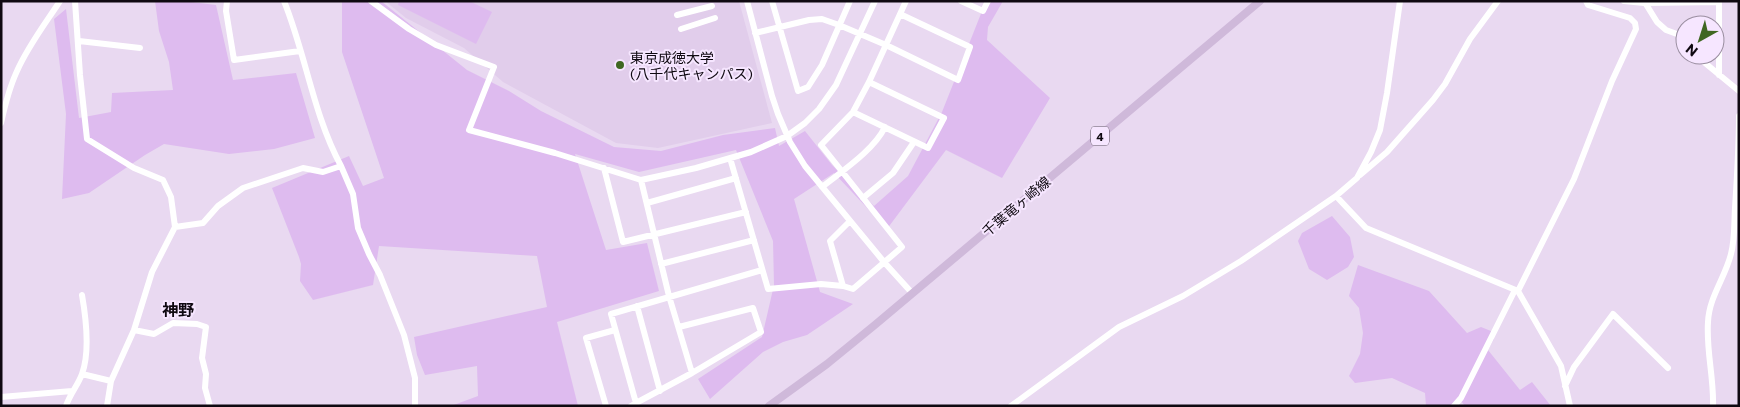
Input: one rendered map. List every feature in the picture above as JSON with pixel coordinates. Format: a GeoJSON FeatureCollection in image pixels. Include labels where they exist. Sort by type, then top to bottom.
{"type":"FeatureCollection","features":[{"type":"Feature","properties":{"kind":"main road","name":"千葉竜ヶ崎線"},"geometry":{"type":"LineString","coordinates":[[769,406],[827,364],[1260,1]]}},
{"type":"Feature","properties":{"kind":"street"},"geometry":{"type":"LineString","coordinates":[[1,123],[8,95],[17,71],[60,1]]}},
{"type":"Feature","properties":{"kind":"street"},"geometry":{"type":"LineString","coordinates":[[75,1],[87,140],[134,168],[163,180],[171,196],[175,228],[152,272],[134,330],[112,381],[107,406]]}},
{"type":"Feature","properties":{"kind":"street"},"geometry":{"type":"LineString","coordinates":[[227,1],[226,12],[234,60],[300,51]]}},
{"type":"Feature","properties":{"kind":"street"},"geometry":{"type":"LineString","coordinates":[[284,1],[320,118],[330,145],[353,194],[358,228],[404,335],[415,378],[415,406]]}},
{"type":"Feature","properties":{"kind":"street"},"geometry":{"type":"LineString","coordinates":[[371,1],[408,29],[436,45],[494,68],[469,130],[555,153],[641,180],[696,168],[751,152],[787,136],[805,123],[830,96],[875,1]]}},
{"type":"Feature","properties":{"kind":"street"},"geometry":{"type":"LineString","coordinates":[[747,1],[778,114],[787,136],[805,166],[912,293]]}},
{"type":"Feature","properties":{"kind":"street"},"geometry":{"type":"LineString","coordinates":[[772,1],[798,91],[808,87],[822,64],[850,1]]}},
{"type":"Feature","properties":{"kind":"street"},"geometry":{"type":"LineString","coordinates":[[730,158],[768,289],[821,284],[853,289],[902,247],[821,146],[853,112],[869,82],[906,1]]}},
{"type":"Feature","properties":{"kind":"street"},"geometry":{"type":"LineString","coordinates":[[961,1],[983,11],[988,1]]}},
{"type":"Feature","properties":{"kind":"street"},"geometry":{"type":"LineString","coordinates":[[1357,178],[1380,130],[1400,1]]}},
{"type":"Feature","properties":{"kind":"street"},"geometry":{"type":"LineString","coordinates":[[1011,406],[1119,327],[1183,296],[1241,261],[1336,196],[1387,152],[1433,100],[1445,84],[1470,39],[1498,1]]}},
{"type":"Feature","properties":{"kind":"street"},"geometry":{"type":"LineString","coordinates":[[1454,406],[1461,398],[1574,178],[1612,81],[1636,29],[1635,23],[1630,18],[1588,5],[1586,1]]}},
{"type":"Feature","properties":{"kind":"street"},"geometry":{"type":"LineString","coordinates":[[1624,1],[1719,2],[1719,75]]}},
{"type":"Feature","properties":{"kind":"street"},"geometry":{"type":"LineString","coordinates":[[1644,2],[1657,22],[1666,30],[1675,33]]}},
{"type":"Feature","properties":{"kind":"street"},"geometry":{"type":"LineString","coordinates":[[677,15],[712,6]]}},
{"type":"Feature","properties":{"kind":"street"},"geometry":{"type":"LineString","coordinates":[[755,33],[809,20],[822,19],[860,33],[958,80],[970,47],[900,14]]}},
{"type":"Feature","properties":{"kind":"street"},"geometry":{"type":"LineString","coordinates":[[681,29],[715,18]]}},
{"type":"Feature","properties":{"kind":"street"},"geometry":{"type":"LineString","coordinates":[[79,41],[140,48]]}},
{"type":"Feature","properties":{"kind":"street"},"geometry":{"type":"LineString","coordinates":[[1707,65],[1739,91]]}},
{"type":"Feature","properties":{"kind":"street"},"geometry":{"type":"LineString","coordinates":[[853,112],[928,148],[944,118],[869,82]]}},
{"type":"Feature","properties":{"kind":"street"},"geometry":{"type":"LineString","coordinates":[[1713,406],[1712,368],[1707,337],[1708,322],[1713,298],[1731,254],[1739,162],[1739,116]]}},
{"type":"Feature","properties":{"kind":"street"},"geometry":{"type":"LineString","coordinates":[[822,186],[842,172],[880,138],[885,127]]}},
{"type":"Feature","properties":{"kind":"street"},"geometry":{"type":"LineString","coordinates":[[863,198],[893,173],[914,142]]}},
{"type":"Feature","properties":{"kind":"street"},"geometry":{"type":"LineString","coordinates":[[175,228],[203,223],[218,206],[243,188],[303,168],[324,172],[340,166]]}},
{"type":"Feature","properties":{"kind":"street"},"geometry":{"type":"LineString","coordinates":[[604,168],[623,242],[746,212]]}},
{"type":"Feature","properties":{"kind":"street"},"geometry":{"type":"LineString","coordinates":[[647,203],[736,178]]}},
{"type":"Feature","properties":{"kind":"street"},"geometry":{"type":"LineString","coordinates":[[641,180],[669,296],[692,373]]}},
{"type":"Feature","properties":{"kind":"street"},"geometry":{"type":"LineString","coordinates":[[1336,196],[1366,228],[1517,290],[1560,366],[1571,405]]}},
{"type":"Feature","properties":{"kind":"street"},"geometry":{"type":"LineString","coordinates":[[843,286],[830,242],[850,221]]}},
{"type":"Feature","properties":{"kind":"street"},"geometry":{"type":"LineString","coordinates":[[661,264],[754,240]]}},
{"type":"Feature","properties":{"kind":"street"},"geometry":{"type":"LineString","coordinates":[[678,328],[753,308],[761,332],[634,405],[610,314],[762,270]]}},
{"type":"Feature","properties":{"kind":"street"},"geometry":{"type":"LineString","coordinates":[[66,406],[82,374],[86,354],[86,315],[82,295]]}},
{"type":"Feature","properties":{"kind":"street"},"geometry":{"type":"LineString","coordinates":[[637,306],[660,391]]}},
{"type":"Feature","properties":{"kind":"street"},"geometry":{"type":"LineString","coordinates":[[1566,386],[1574,366],[1613,314],[1668,368]]}},
{"type":"Feature","properties":{"kind":"street"},"geometry":{"type":"LineString","coordinates":[[134,330],[154,334],[173,323],[180,322],[206,327],[202,358],[206,374],[205,388],[210,406]]}},
{"type":"Feature","properties":{"kind":"street"},"geometry":{"type":"LineString","coordinates":[[606,406],[586,338],[615,330]]}},
{"type":"Feature","properties":{"kind":"street"},"geometry":{"type":"LineString","coordinates":[[82,374],[112,381]]}},
{"type":"Feature","properties":{"kind":"street"},"geometry":{"type":"LineString","coordinates":[[1,397],[72,391]]}},
{"type":"Feature","properties":{"kind":"shaded area"},"geometry":{"type":"Polygon","coordinates":[[[155,1],[183,1],[216,5],[233,80],[296,73],[315,138],[274,149],[229,154],[164,144],[89,193],[62,199],[66,114],[54,19],[66,9],[79,118],[111,112],[112,93],[173,90],[169,62],[159,31],[155,1]]]}},
{"type":"Feature","properties":{"kind":"shaded area"},"geometry":{"type":"Polygon","coordinates":[[[342,1],[381,1],[467,70],[509,91],[541,111],[614,147],[661,151],[723,135],[775,128],[779,146],[805,131],[832,165],[874,206],[908,176],[942,112],[986,1],[1003,1],[988,27],[987,40],[1050,98],[1002,178],[946,150],[887,229],[834,173],[794,199],[820,292],[853,304],[807,335],[783,342],[763,352],[710,399],[698,379],[762,337],[774,285],[773,241],[736,150],[639,172],[575,154],[606,250],[647,243],[659,291],[557,322],[578,406],[451,406],[478,396],[477,366],[425,375],[417,355],[414,337],[547,307],[537,256],[379,246],[373,285],[313,300],[300,281],[301,264],[299,257],[272,188],[349,156],[363,186],[384,178],[342,52],[342,1]]]}},
{"type":"Feature","properties":{"kind":"shaded area","name":"東京成徳大学 (八千代キャンパス)"},"geometry":{"type":"Polygon","coordinates":[[[385,1],[739,1],[772,123],[658,148],[616,143],[503,82],[464,48],[406,18],[385,1]]]}},
{"type":"Feature","properties":{"kind":"shaded area"},"geometry":{"type":"Polygon","coordinates":[[[399,1],[469,1],[492,12],[476,44],[398,5],[399,1]]]}},
{"type":"Feature","properties":{"kind":"shaded area"},"geometry":{"type":"Polygon","coordinates":[[[1332,216],[1350,237],[1354,257],[1348,267],[1327,280],[1309,269],[1298,241],[1302,233],[1332,216]]]}},
{"type":"Feature","properties":{"kind":"shaded area"},"geometry":{"type":"Polygon","coordinates":[[[1358,265],[1429,291],[1467,333],[1481,327],[1491,331],[1494,339],[1488,350],[1520,390],[1532,382],[1551,406],[1465,406],[1461,401],[1456,406],[1426,406],[1425,393],[1392,378],[1355,383],[1349,376],[1360,354],[1363,333],[1359,308],[1349,296],[1358,265]]]}},
{"type":"Feature","properties":{"kind":"place","name":"東京成徳大学 (八千代キャンパス)"},"geometry":{"type":"Point","coordinates":[620,65]}},
{"type":"Feature","properties":{"kind":"district","name":"神野"},"geometry":{"type":"Point","coordinates":[178,309]}}]}
